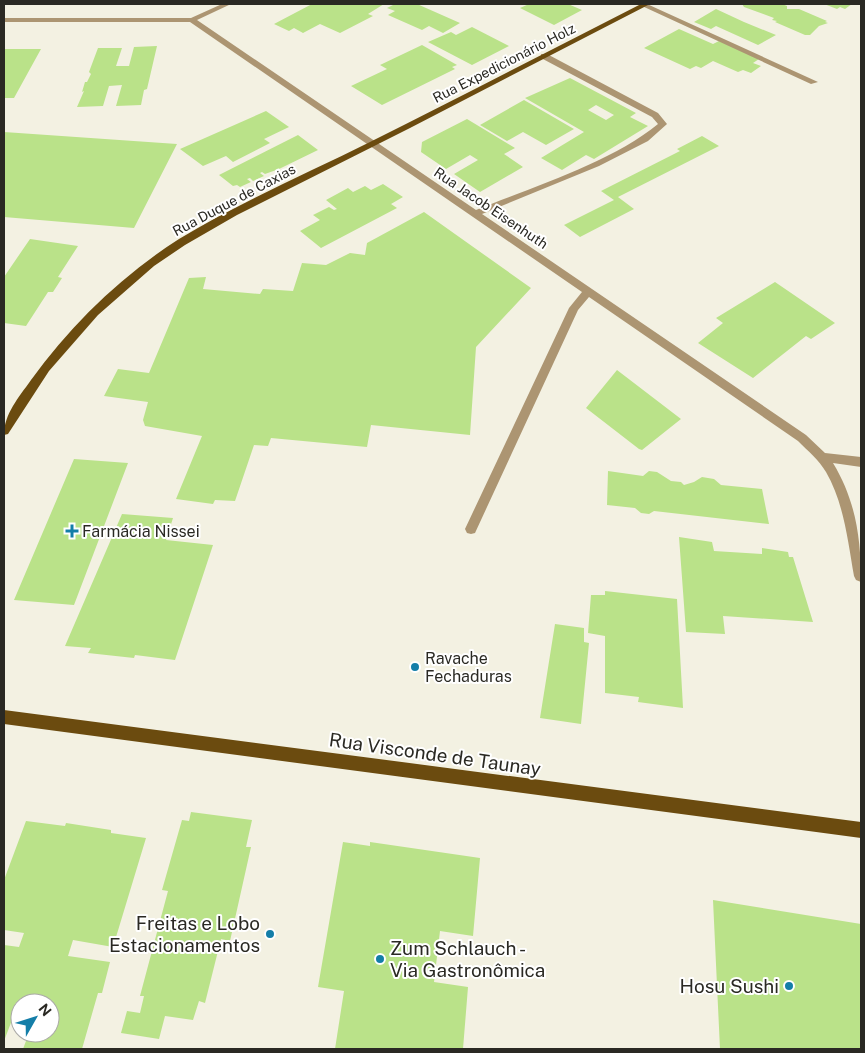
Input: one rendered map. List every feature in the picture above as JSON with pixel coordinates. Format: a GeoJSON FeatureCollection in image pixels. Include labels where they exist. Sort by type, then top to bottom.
{"type":"FeatureCollection","features":[{"type":"Feature","properties":{"kind":"main road","name":"Rua Expedicionário Holz"},"geometry":{"type":"LineString","coordinates":[[373,144],[645,4]]}},
{"type":"Feature","properties":{"kind":"main road","name":"Rua Duque de Caxias"},"geometry":{"type":"LineString","coordinates":[[4,431],[16,409],[54,355],[91,315],[127,281],[166,252],[214,223],[373,144]]}},
{"type":"Feature","properties":{"kind":"main road","name":"Rua Visconde de Taunay"},"geometry":{"type":"LineString","coordinates":[[4,717],[861,830]]}},
{"type":"Feature","properties":{"kind":"street"},"geometry":{"type":"LineString","coordinates":[[4,20],[192,20],[227,4]]}},
{"type":"Feature","properties":{"kind":"street"},"geometry":{"type":"LineString","coordinates":[[645,4],[814,82]]}},
{"type":"Feature","properties":{"kind":"street","name":"Rua Jacob Eisenhuth"},"geometry":{"type":"LineString","coordinates":[[192,20],[802,438],[822,457],[840,492],[848,516],[861,576]]}},
{"type":"Feature","properties":{"kind":"street"},"geometry":{"type":"LineString","coordinates":[[475,214],[596,164],[645,139],[663,124],[655,115],[544,56]]}},
{"type":"Feature","properties":{"kind":"street"},"geometry":{"type":"LineString","coordinates":[[471,529],[574,308],[588,291]]}},
{"type":"Feature","properties":{"kind":"street"},"geometry":{"type":"LineString","coordinates":[[822,457],[861,462]]}},
{"type":"Feature","properties":{"kind":"building"},"geometry":{"type":"Polygon","coordinates":[[[312,4],[384,4],[368,14],[373,16],[340,33],[320,24],[303,33],[294,28],[289,31],[274,24],[312,4]]]}},
{"type":"Feature","properties":{"kind":"building"},"geometry":{"type":"Polygon","coordinates":[[[395,4],[417,4],[460,23],[443,33],[429,26],[422,30],[388,15],[395,11],[387,8],[395,4]]]}},
{"type":"Feature","properties":{"kind":"building"},"geometry":{"type":"Polygon","coordinates":[[[529,4],[568,4],[582,10],[554,25],[520,8],[529,4]]]}},
{"type":"Feature","properties":{"kind":"building"},"geometry":{"type":"Polygon","coordinates":[[[742,4],[782,4],[787,6],[787,9],[799,9],[828,23],[819,26],[810,35],[805,35],[775,22],[777,21],[772,20],[774,18],[744,7],[742,4]]]}},
{"type":"Feature","properties":{"kind":"building"},"geometry":{"type":"Polygon","coordinates":[[[824,4],[852,4],[845,9],[840,7],[837,9],[824,4]]]}},
{"type":"Feature","properties":{"kind":"building"},"geometry":{"type":"Polygon","coordinates":[[[716,9],[776,35],[758,45],[716,26],[711,29],[694,22],[716,9]]]}},
{"type":"Feature","properties":{"kind":"building"},"geometry":{"type":"Polygon","coordinates":[[[472,27],[509,46],[472,65],[428,42],[451,32],[456,35],[472,27]]]}},
{"type":"Feature","properties":{"kind":"building"},"geometry":{"type":"Polygon","coordinates":[[[679,29],[713,44],[719,41],[733,47],[759,59],[753,63],[761,66],[751,73],[743,70],[738,72],[713,61],[701,68],[696,66],[690,69],[644,48],[679,29]]]}},
{"type":"Feature","properties":{"kind":"building"},"geometry":{"type":"Polygon","coordinates":[[[422,45],[457,65],[452,67],[455,69],[382,105],[351,86],[387,69],[380,65],[422,45]]]}},
{"type":"Feature","properties":{"kind":"building"},"geometry":{"type":"Polygon","coordinates":[[[157,46],[147,89],[144,90],[141,105],[116,106],[122,85],[109,86],[103,106],[77,107],[84,91],[82,92],[85,82],[87,82],[91,74],[89,72],[98,48],[122,48],[116,66],[129,66],[134,47],[157,46]]]}},
{"type":"Feature","properties":{"kind":"building"},"geometry":{"type":"Polygon","coordinates":[[[4,49],[41,49],[14,98],[4,98],[4,49]]]}},
{"type":"Feature","properties":{"kind":"building"},"geometry":{"type":"Polygon","coordinates":[[[570,78],[636,113],[630,117],[648,126],[594,159],[586,155],[562,170],[541,158],[584,132],[525,98],[570,78]],[[596,105],[588,110],[606,120],[614,115],[596,105]]]}},
{"type":"Feature","properties":{"kind":"building"},"geometry":{"type":"Polygon","coordinates":[[[524,100],[574,129],[546,145],[523,132],[507,141],[480,125],[524,100]]]}},
{"type":"Feature","properties":{"kind":"building"},"geometry":{"type":"Polygon","coordinates":[[[266,111],[289,127],[264,139],[270,143],[233,162],[226,156],[203,166],[180,149],[266,111]]]}},
{"type":"Feature","properties":{"kind":"building"},"geometry":{"type":"Polygon","coordinates":[[[467,119],[515,148],[504,154],[523,167],[480,192],[454,174],[478,160],[470,155],[446,169],[421,152],[422,142],[467,119]]]}},
{"type":"Feature","properties":{"kind":"building"},"geometry":{"type":"Polygon","coordinates":[[[4,132],[177,144],[134,228],[4,217],[4,132]]]}},
{"type":"Feature","properties":{"kind":"building"},"geometry":{"type":"Polygon","coordinates":[[[298,135],[318,150],[279,169],[265,174],[262,172],[260,173],[264,176],[253,181],[250,178],[247,179],[251,182],[240,187],[237,185],[233,186],[219,175],[298,135]]]}},
{"type":"Feature","properties":{"kind":"building"},"geometry":{"type":"Polygon","coordinates":[[[702,136],[719,146],[618,197],[634,209],[580,237],[564,225],[614,200],[601,191],[680,151],[677,149],[702,136]]]}},
{"type":"Feature","properties":{"kind":"building"},"geometry":{"type":"Polygon","coordinates":[[[383,184],[403,197],[391,204],[397,208],[321,248],[300,231],[320,220],[313,215],[329,207],[334,210],[337,209],[326,200],[348,188],[353,192],[365,186],[371,190],[383,184]]]}},
{"type":"Feature","properties":{"kind":"building"},"geometry":{"type":"Polygon","coordinates":[[[424,212],[531,288],[476,347],[470,435],[371,425],[367,447],[271,438],[268,446],[254,445],[235,501],[215,500],[213,504],[176,499],[202,436],[145,426],[143,420],[148,402],[104,396],[118,369],[149,373],[189,278],[206,277],[203,289],[260,294],[263,289],[293,291],[302,263],[326,265],[350,253],[365,255],[367,243],[424,212]]]}},
{"type":"Feature","properties":{"kind":"building"},"geometry":{"type":"Polygon","coordinates":[[[30,239],[78,246],[58,277],[62,278],[53,292],[48,292],[26,326],[4,323],[4,277],[30,239]]]}},
{"type":"Feature","properties":{"kind":"building"},"geometry":{"type":"Polygon","coordinates":[[[775,282],[835,323],[811,339],[806,336],[753,378],[698,343],[723,323],[716,318],[775,282]]]}},
{"type":"Feature","properties":{"kind":"building"},"geometry":{"type":"Polygon","coordinates":[[[617,370],[681,419],[642,450],[586,408],[617,370]]]}},
{"type":"Feature","properties":{"kind":"building","name":"Farmácia Nissei"},"geometry":{"type":"Polygon","coordinates":[[[74,459],[128,463],[74,605],[14,600],[74,459]]]}},
{"type":"Feature","properties":{"kind":"building"},"geometry":{"type":"Polygon","coordinates":[[[608,471],[643,476],[649,471],[657,472],[671,481],[681,482],[684,485],[702,477],[714,479],[721,485],[762,489],[769,524],[654,511],[649,514],[641,513],[635,508],[607,505],[608,471]]]}},
{"type":"Feature","properties":{"kind":"building"},"geometry":{"type":"Polygon","coordinates":[[[122,514],[173,518],[166,540],[213,545],[175,660],[135,655],[134,658],[88,653],[91,648],[65,646],[122,514]]]}},
{"type":"Feature","properties":{"kind":"building"},"geometry":{"type":"Polygon","coordinates":[[[679,537],[712,542],[714,551],[762,554],[762,548],[788,552],[789,557],[793,557],[813,622],[723,616],[725,634],[686,632],[679,537]]]}},
{"type":"Feature","properties":{"kind":"building"},"geometry":{"type":"Polygon","coordinates":[[[605,591],[677,599],[683,708],[638,702],[639,697],[605,693],[605,636],[588,633],[591,595],[605,595],[605,591]]]}},
{"type":"Feature","properties":{"kind":"building"},"geometry":{"type":"Polygon","coordinates":[[[555,624],[584,628],[584,642],[589,643],[581,724],[540,718],[555,624]]]}},
{"type":"Feature","properties":{"kind":"building"},"geometry":{"type":"Polygon","coordinates":[[[191,812],[252,820],[246,847],[251,847],[230,941],[221,939],[205,1003],[199,1001],[193,1020],[165,1016],[159,1039],[121,1033],[127,1011],[140,1013],[144,996],[140,996],[168,891],[162,890],[182,820],[189,821],[191,812]]]}},
{"type":"Feature","properties":{"kind":"building"},"geometry":{"type":"Polygon","coordinates":[[[26,821],[65,826],[66,823],[111,830],[111,833],[146,838],[113,947],[73,940],[68,956],[110,962],[102,993],[98,993],[82,1049],[23,1049],[25,1043],[60,1043],[60,993],[10,993],[10,1025],[4,1041],[4,945],[19,947],[24,933],[4,930],[4,880],[26,821]]]}},
{"type":"Feature","properties":{"kind":"building","name":"Zum Schlauch - Via Gastronômica"},"geometry":{"type":"Polygon","coordinates":[[[343,842],[370,846],[370,842],[480,858],[473,936],[440,931],[434,982],[468,987],[463,1049],[335,1049],[344,991],[318,987],[343,842]]]}},
{"type":"Feature","properties":{"kind":"building","name":"Hosu Sushi"},"geometry":{"type":"Polygon","coordinates":[[[713,900],[861,924],[861,1049],[720,1049],[713,900]]]}},
{"type":"Feature","properties":{"kind":"place","name":"Farmácia Nissei"},"geometry":{"type":"Point","coordinates":[72,531]}},
{"type":"Feature","properties":{"kind":"place","name":"Ravache Fechaduras"},"geometry":{"type":"Point","coordinates":[415,667]}},
{"type":"Feature","properties":{"kind":"place","name":"Freitas e Lobo Estacionamentos"},"geometry":{"type":"Point","coordinates":[270,934]}},
{"type":"Feature","properties":{"kind":"place","name":"Zum Schlauch - Via Gastronômica"},"geometry":{"type":"Point","coordinates":[380,959]}},
{"type":"Feature","properties":{"kind":"place","name":"Hosu Sushi"},"geometry":{"type":"Point","coordinates":[789,986]}}]}
